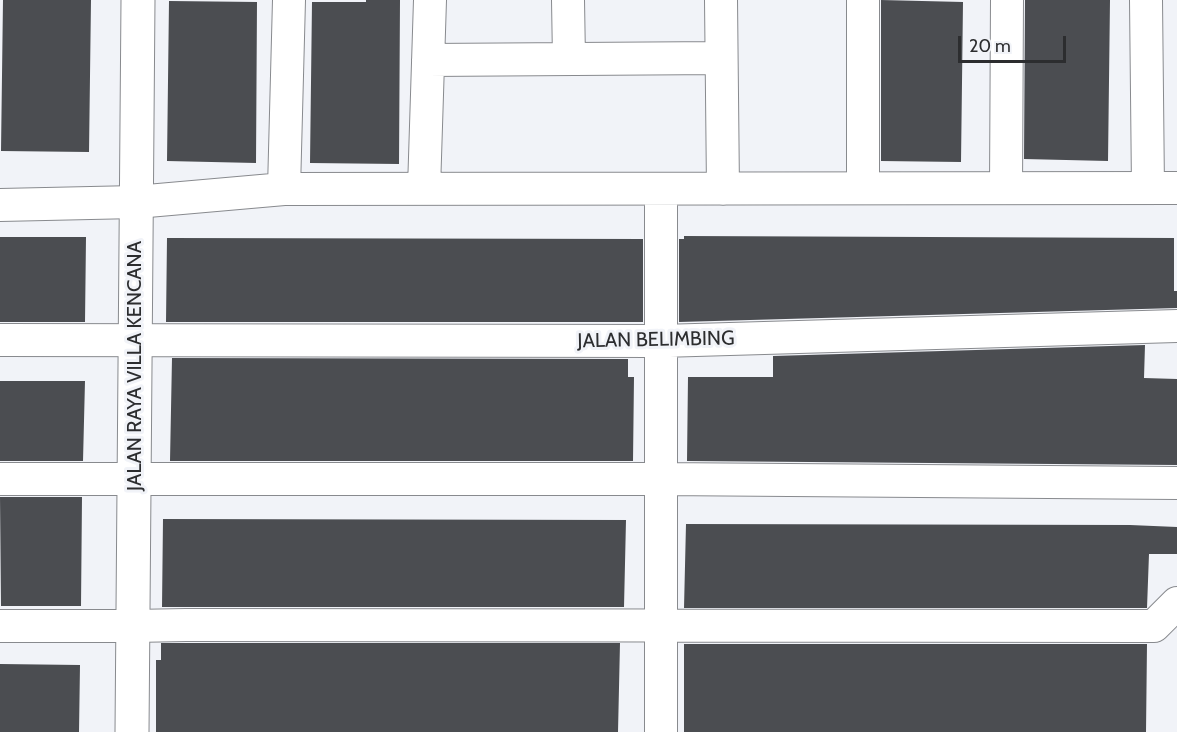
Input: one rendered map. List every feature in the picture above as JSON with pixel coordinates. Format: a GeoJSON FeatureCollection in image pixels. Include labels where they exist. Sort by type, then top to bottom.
{"type":"FeatureCollection","features":[{"type":"Feature","properties":{"kind":"street","name":"JALAN RAYA VILLA KENCANA"},"geometry":{"type":"LineString","coordinates":[[132,732],[138,0]]}},
{"type":"Feature","properties":{"kind":"street"},"geometry":{"type":"LineString","coordinates":[[284,189],[289,0]]}},
{"type":"Feature","properties":{"kind":"street"},"geometry":{"type":"LineString","coordinates":[[424,189],[430,0]]}},
{"type":"Feature","properties":{"kind":"street"},"geometry":{"type":"LineString","coordinates":[[568,0],[569,60]]}},
{"type":"Feature","properties":{"kind":"street"},"geometry":{"type":"LineString","coordinates":[[721,0],[723,189]]}},
{"type":"Feature","properties":{"kind":"street"},"geometry":{"type":"LineString","coordinates":[[863,0],[863,188]]}},
{"type":"Feature","properties":{"kind":"street"},"geometry":{"type":"LineString","coordinates":[[1006,188],[1007,0]]}},
{"type":"Feature","properties":{"kind":"street"},"geometry":{"type":"LineString","coordinates":[[0,205],[136,202],[284,189],[1162,188],[1146,0]]}},
{"type":"Feature","properties":{"kind":"street"},"geometry":{"type":"LineString","coordinates":[[428,60],[721,58]]}},
{"type":"Feature","properties":{"kind":"street"},"geometry":{"type":"LineString","coordinates":[[661,189],[661,732]]}},
{"type":"Feature","properties":{"kind":"street","name":"JALAN BELIMBING"},"geometry":{"type":"LineString","coordinates":[[0,340],[661,341],[1177,326]]}},
{"type":"Feature","properties":{"kind":"street"},"geometry":{"type":"LineString","coordinates":[[0,478],[661,479],[1177,483]]}},
{"type":"Feature","properties":{"kind":"street"},"geometry":{"type":"LineString","coordinates":[[0,626],[1154,626],[1177,603]]}},
{"type":"Feature","properties":{"kind":"building"},"geometry":{"type":"Polygon","coordinates":[[[3,0],[91,0],[89,152],[1,151],[3,0]]]}},
{"type":"Feature","properties":{"kind":"building"},"geometry":{"type":"Polygon","coordinates":[[[366,0],[400,0],[399,164],[310,163],[312,2],[366,2],[366,0]]]}},
{"type":"Feature","properties":{"kind":"building"},"geometry":{"type":"Polygon","coordinates":[[[881,0],[963,2],[961,162],[881,161],[881,0]]]}},
{"type":"Feature","properties":{"kind":"building"},"geometry":{"type":"Polygon","coordinates":[[[1025,0],[1110,0],[1108,161],[1024,159],[1025,0]]]}},
{"type":"Feature","properties":{"kind":"building"},"geometry":{"type":"Polygon","coordinates":[[[169,1],[257,2],[256,163],[167,161],[169,1]]]}},
{"type":"Feature","properties":{"kind":"building"},"geometry":{"type":"Polygon","coordinates":[[[684,236],[1174,238],[1174,291],[1177,291],[1177,308],[679,322],[679,239],[684,239],[684,236]]]}},
{"type":"Feature","properties":{"kind":"building"},"geometry":{"type":"Polygon","coordinates":[[[0,237],[86,237],[85,322],[0,322],[0,237]]]}},
{"type":"Feature","properties":{"kind":"building"},"geometry":{"type":"Polygon","coordinates":[[[167,238],[643,239],[643,322],[166,322],[167,238]]]}},
{"type":"Feature","properties":{"kind":"building"},"geometry":{"type":"Polygon","coordinates":[[[1145,345],[1144,378],[1177,379],[1177,465],[687,461],[688,377],[773,377],[773,356],[1145,345]]]}},
{"type":"Feature","properties":{"kind":"building"},"geometry":{"type":"Polygon","coordinates":[[[172,358],[628,359],[628,377],[634,377],[633,461],[170,461],[172,358]]]}},
{"type":"Feature","properties":{"kind":"building"},"geometry":{"type":"Polygon","coordinates":[[[0,381],[85,381],[83,461],[0,461],[0,381]]]}},
{"type":"Feature","properties":{"kind":"building"},"geometry":{"type":"Polygon","coordinates":[[[0,497],[82,497],[81,606],[1,606],[0,497]]]}},
{"type":"Feature","properties":{"kind":"building"},"geometry":{"type":"Polygon","coordinates":[[[163,519],[626,520],[624,607],[162,607],[163,519]]]}},
{"type":"Feature","properties":{"kind":"building"},"geometry":{"type":"Polygon","coordinates":[[[686,524],[1177,527],[1177,554],[1149,554],[1147,608],[684,608],[686,524]]]}},
{"type":"Feature","properties":{"kind":"building"},"geometry":{"type":"Polygon","coordinates":[[[161,643],[620,643],[618,732],[156,732],[156,660],[161,660],[161,643]]]}},
{"type":"Feature","properties":{"kind":"building"},"geometry":{"type":"Polygon","coordinates":[[[684,644],[1147,644],[1146,732],[684,732],[684,644]]]}},
{"type":"Feature","properties":{"kind":"building"},"geometry":{"type":"Polygon","coordinates":[[[0,664],[80,665],[79,732],[0,732],[0,664]]]}}]}
